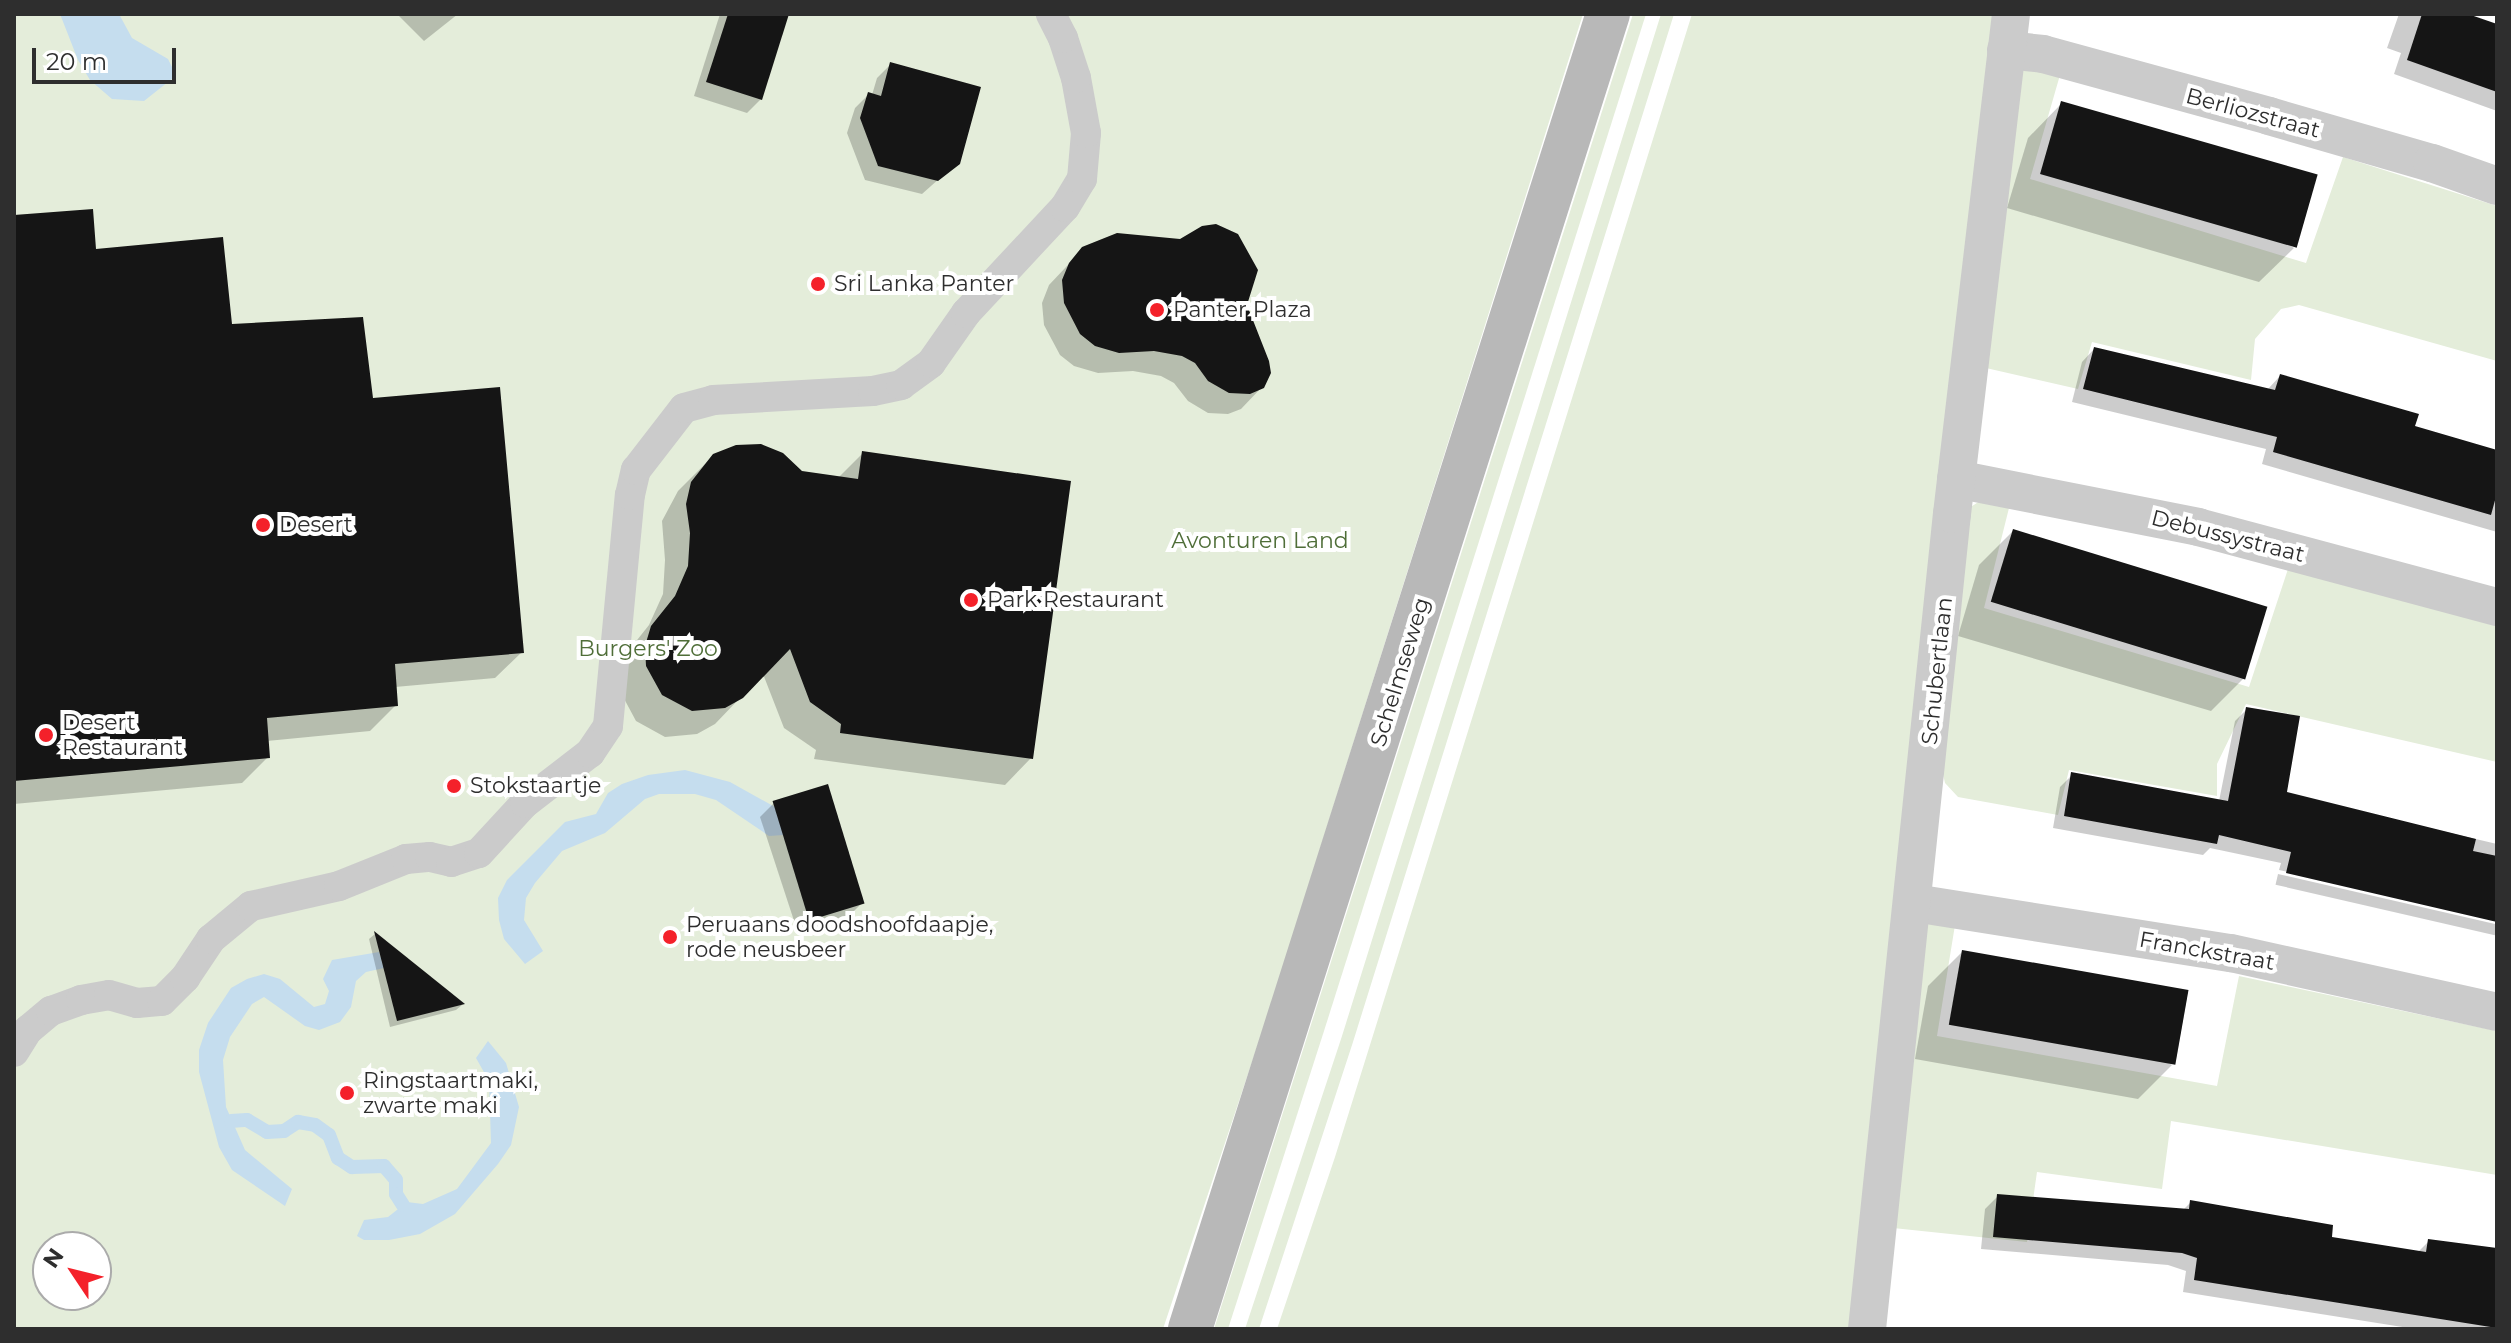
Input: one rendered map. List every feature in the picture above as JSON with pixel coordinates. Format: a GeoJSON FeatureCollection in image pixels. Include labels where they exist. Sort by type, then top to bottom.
{"type":"FeatureCollection","features":[{"type":"Feature","properties":{"kind":"main road","name":"Schelmseweg"},"geometry":{"type":"LineString","coordinates":[[1190,1329],[1608,14]]}},
{"type":"Feature","properties":{"kind":"street"},"geometry":{"type":"LineString","coordinates":[[14,1052],[28,1030],[51,1011],[81,1000],[109,995],[137,1003],[162,1001],[185,978],[211,939],[251,906],[339,886],[406,859],[430,857],[451,862],[479,853],[525,803],[590,753],[608,726],[630,495],[636,470],[684,408],[713,400],[873,391],[901,385],[931,363],[966,313],[1065,207],[1082,179],[1086,133],[1076,78],[1063,38],[1051,14]]}},
{"type":"Feature","properties":{"kind":"street","name":"Berliozstraat"},"geometry":{"type":"LineString","coordinates":[[2008,32],[2043,54],[2432,163],[2497,186]]}},
{"type":"Feature","properties":{"kind":"street","name":"Schubertlaan"},"geometry":{"type":"LineString","coordinates":[[1867,1329],[1956,479],[2008,32]]}},
{"type":"Feature","properties":{"kind":"street","name":"Debussystraat"},"geometry":{"type":"LineString","coordinates":[[1956,479],[2198,527],[2497,607]]}},
{"type":"Feature","properties":{"kind":"street","name":"Franckstraat"},"geometry":{"type":"LineString","coordinates":[[1914,903],[2231,953],[2497,1012]]}},
{"type":"Feature","properties":{"kind":"green space","name":"Burgers' Zoo"},"geometry":{"type":"Polygon","coordinates":[[[14,14],[1583,14],[1268,1014],[1163,1329],[14,1329],[14,14]]]}},
{"type":"Feature","properties":{"kind":"green space"},"geometry":{"type":"Polygon","coordinates":[[[1633,14],[1646,14],[1324,1031],[1228,1329],[1214,1329],[1633,14]]]}},
{"type":"Feature","properties":{"kind":"green space"},"geometry":{"type":"Polygon","coordinates":[[[1661,14],[1674,14],[1353,1042],[1259,1329],[1245,1329],[1342,1036],[1661,14]]]}},
{"type":"Feature","properties":{"kind":"green space"},"geometry":{"type":"Polygon","coordinates":[[[1692,14],[1995,14],[1851,1329],[1277,1329],[1335,1157],[1692,14]]]}},
{"type":"Feature","properties":{"kind":"green space"},"geometry":{"type":"Polygon","coordinates":[[[2024,70],[2060,75],[2030,179],[2306,263],[2343,157],[2497,206],[2497,361],[2299,305],[2281,309],[2255,339],[2251,380],[2092,342],[2078,389],[1986,368],[2017,78],[2024,70]]]}},
{"type":"Feature","properties":{"kind":"green space"},"geometry":{"type":"Polygon","coordinates":[[[1980,501],[2010,504],[1984,608],[2249,687],[2288,569],[2497,626],[2497,762],[2246,704],[2217,764],[2217,796],[2069,770],[2058,815],[1958,797],[1945,783],[1942,770],[1969,508],[1980,501]]]}},
{"type":"Feature","properties":{"kind":"green space"},"geometry":{"type":"Polygon","coordinates":[[[1927,924],[1955,925],[1937,1036],[2217,1086],[2239,976],[2497,1031],[2497,1175],[2171,1121],[2162,1189],[2037,1172],[2027,1242],[1893,1228],[1927,924]]]}},
{"type":"Feature","properties":{"kind":"water"},"geometry":{"type":"Polygon","coordinates":[[[60,14],[119,14],[132,38],[168,59],[174,71],[173,78],[144,101],[112,99],[90,80],[78,60],[60,14]]]}},
{"type":"Feature","properties":{"kind":"water"},"geometry":{"type":"Polygon","coordinates":[[[685,770],[730,782],[775,807],[784,835],[769,836],[716,800],[695,794],[659,794],[645,799],[605,833],[562,851],[535,883],[526,898],[524,920],[543,951],[525,964],[504,939],[499,920],[498,898],[507,880],[565,822],[596,814],[608,793],[622,784],[648,775],[685,770]]]}},
{"type":"Feature","properties":{"kind":"water"},"geometry":{"type":"Polygon","coordinates":[[[379,952],[384,968],[366,972],[356,981],[351,1007],[340,1022],[319,1030],[305,1026],[264,997],[252,1004],[230,1037],[223,1060],[226,1107],[245,1150],[292,1189],[285,1206],[232,1170],[219,1147],[199,1072],[199,1050],[208,1023],[231,988],[264,974],[280,979],[314,1007],[325,1004],[329,991],[323,979],[332,960],[379,952]]]}},
{"type":"Feature","properties":{"kind":"water"},"geometry":{"type":"Polygon","coordinates":[[[488,1041],[506,1063],[519,1107],[511,1145],[455,1214],[420,1234],[389,1240],[364,1240],[357,1236],[364,1220],[388,1217],[407,1202],[423,1204],[457,1189],[491,1143],[489,1081],[476,1058],[488,1041]]]}},
{"type":"Feature","properties":{"kind":"building"},"geometry":{"type":"Polygon","coordinates":[[[728,14],[789,14],[762,100],[706,82],[728,14]]]}},
{"type":"Feature","properties":{"kind":"building"},"geometry":{"type":"Polygon","coordinates":[[[2422,14],[2468,14],[2497,24],[2497,92],[2407,60],[2422,14]]]}},
{"type":"Feature","properties":{"kind":"building"},"geometry":{"type":"Polygon","coordinates":[[[890,62],[981,87],[960,164],[938,181],[878,166],[860,118],[868,92],[881,96],[890,62]]]}},
{"type":"Feature","properties":{"kind":"building"},"geometry":{"type":"Polygon","coordinates":[[[2061,101],[2318,175],[2297,248],[2040,174],[2061,101]]]}},
{"type":"Feature","properties":{"kind":"building","name":"Desert"},"geometry":{"type":"Polygon","coordinates":[[[93,209],[96,249],[223,237],[232,324],[363,317],[373,398],[500,387],[524,653],[395,664],[398,706],[267,718],[270,758],[14,781],[14,215],[93,209]]]}},
{"type":"Feature","properties":{"kind":"building","name":"Panter Plaza"},"geometry":{"type":"Polygon","coordinates":[[[1216,224],[1238,234],[1258,270],[1247,305],[1269,361],[1271,373],[1264,388],[1250,394],[1229,393],[1208,381],[1195,363],[1182,356],[1154,351],[1119,353],[1095,346],[1080,334],[1064,303],[1062,280],[1069,263],[1082,247],[1117,233],[1180,239],[1202,226],[1216,224]]]}},
{"type":"Feature","properties":{"kind":"building"},"geometry":{"type":"Polygon","coordinates":[[[2094,347],[2275,390],[2280,374],[2419,414],[2415,426],[2497,450],[2497,493],[2491,515],[2273,452],[2277,437],[2083,389],[2094,347]]]}},
{"type":"Feature","properties":{"kind":"building"},"geometry":{"type":"Polygon","coordinates":[[[761,444],[783,453],[802,471],[858,479],[862,451],[1071,481],[1033,759],[840,733],[841,724],[810,702],[790,649],[743,698],[725,708],[692,711],[662,695],[646,666],[645,646],[651,626],[675,596],[688,566],[690,533],[686,504],[691,482],[713,454],[736,445],[761,444]]]}},
{"type":"Feature","properties":{"kind":"building"},"geometry":{"type":"Polygon","coordinates":[[[2013,529],[2267,607],[2245,679],[1991,602],[2013,529]]]}},
{"type":"Feature","properties":{"kind":"building"},"geometry":{"type":"Polygon","coordinates":[[[2246,707],[2300,716],[2287,792],[2476,839],[2473,851],[2497,856],[2497,922],[2286,873],[2291,852],[2219,835],[2217,844],[2064,816],[2071,772],[2228,801],[2246,707]]]}},
{"type":"Feature","properties":{"kind":"building"},"geometry":{"type":"Polygon","coordinates":[[[828,784],[865,904],[809,920],[773,801],[828,784]]]}},
{"type":"Feature","properties":{"kind":"building"},"geometry":{"type":"Polygon","coordinates":[[[374,931],[465,1004],[397,1021],[374,931]]]}},
{"type":"Feature","properties":{"kind":"building"},"geometry":{"type":"Polygon","coordinates":[[[1962,950],[2189,990],[2175,1065],[1949,1025],[1962,950]]]}},
{"type":"Feature","properties":{"kind":"building"},"geometry":{"type":"Polygon","coordinates":[[[1997,1194],[2189,1209],[2190,1200],[2333,1225],[2332,1237],[2426,1252],[2428,1239],[2497,1248],[2497,1328],[2194,1280],[2197,1258],[2182,1253],[1993,1237],[1997,1194]]]}},
{"type":"Feature","properties":{"kind":"waterway"},"geometry":{"type":"LineString","coordinates":[[231,1121],[247,1120],[267,1132],[284,1131],[298,1122],[315,1125],[329,1135],[338,1158],[352,1167],[384,1166],[396,1180],[396,1194],[403,1205]]}},
{"type":"Feature","properties":{"kind":"place","name":"Sri Lanka Panter"},"geometry":{"type":"Point","coordinates":[818,284]}},
{"type":"Feature","properties":{"kind":"place","name":"Panter Plaza"},"geometry":{"type":"Point","coordinates":[1157,310]}},
{"type":"Feature","properties":{"kind":"place","name":"Desert"},"geometry":{"type":"Point","coordinates":[263,525]}},
{"type":"Feature","properties":{"kind":"place","name":"Park Restaurant"},"geometry":{"type":"Point","coordinates":[971,600]}},
{"type":"Feature","properties":{"kind":"place","name":"Desert Restaurant"},"geometry":{"type":"Point","coordinates":[46,735]}},
{"type":"Feature","properties":{"kind":"place","name":"Stokstaartje"},"geometry":{"type":"Point","coordinates":[454,786]}},
{"type":"Feature","properties":{"kind":"place","name":"Peruaans doodshoofdaapje, rode neusbeer"},"geometry":{"type":"Point","coordinates":[670,937]}},
{"type":"Feature","properties":{"kind":"place","name":"Ringstaartmaki, zwarte maki"},"geometry":{"type":"Point","coordinates":[347,1093]}},
{"type":"Feature","properties":{"kind":"park label","name":"Avonturen Land"},"geometry":{"type":"Point","coordinates":[1260,541]}}]}
